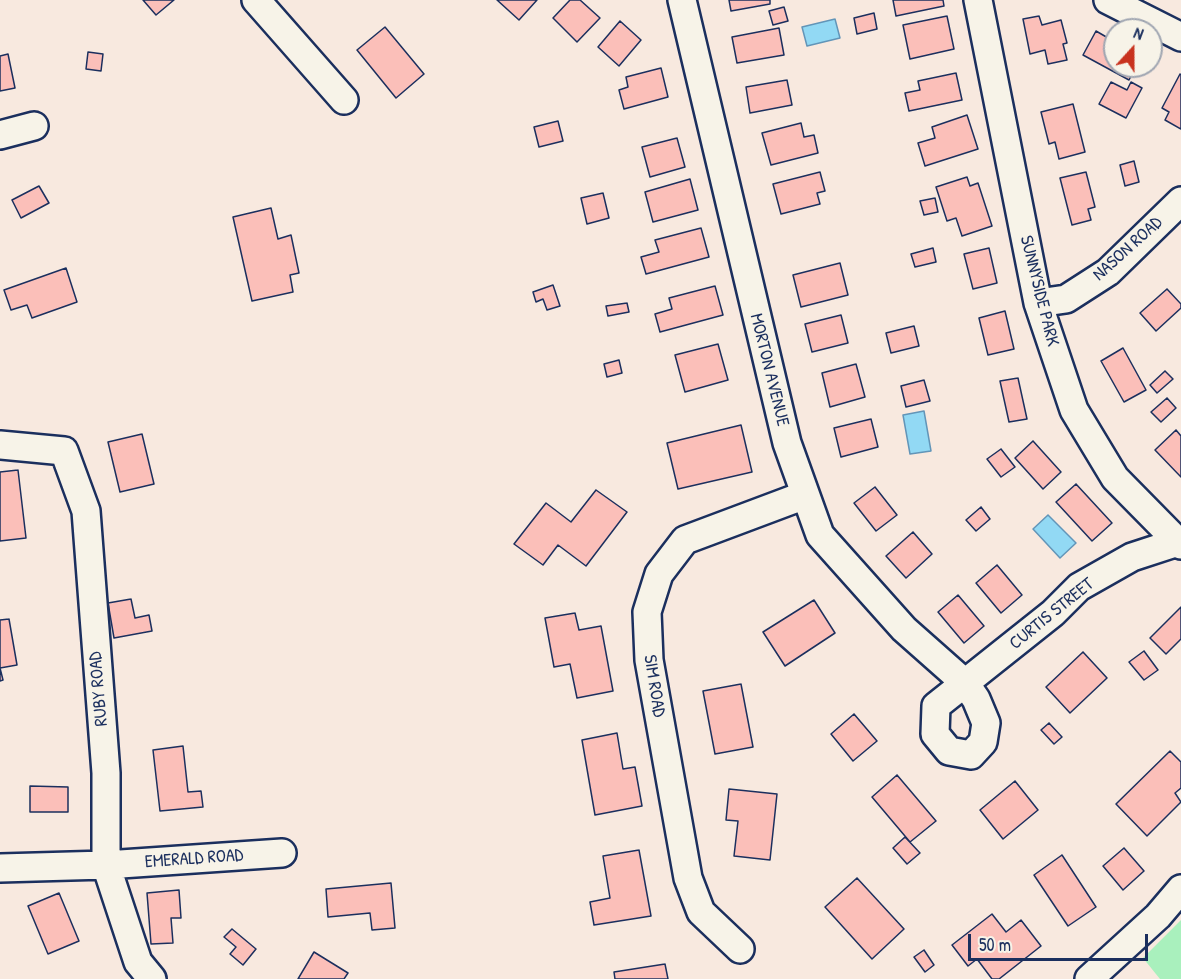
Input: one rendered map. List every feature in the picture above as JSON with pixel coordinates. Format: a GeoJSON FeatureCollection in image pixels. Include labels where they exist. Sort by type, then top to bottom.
{"type":"FeatureCollection","features":[{"type":"Feature","properties":{"kind":"street"},"geometry":{"type":"LineString","coordinates":[[256,0],[344,100]]}},
{"type":"Feature","properties":{"kind":"street","name":"SUNNYSIDE PARK"},"geometry":{"type":"LineString","coordinates":[[978,0],[1038,303],[1074,410],[1115,478],[1180,543]]}},
{"type":"Feature","properties":{"kind":"street"},"geometry":{"type":"LineString","coordinates":[[1108,0],[1181,37]]}},
{"type":"Feature","properties":{"kind":"street","name":"MORTON AVENUE"},"geometry":{"type":"LineString","coordinates":[[680,1],[784,432],[820,535],[904,629],[965,683]]}},
{"type":"Feature","properties":{"kind":"street"},"geometry":{"type":"LineString","coordinates":[[0,135],[34,126]]}},
{"type":"Feature","properties":{"kind":"street","name":"NASON ROAD"},"geometry":{"type":"LineString","coordinates":[[1038,303],[1066,299],[1108,272],[1181,201]]}},
{"type":"Feature","properties":{"kind":"street","name":"RUBY ROAD"},"geometry":{"type":"LineString","coordinates":[[0,445],[64,451],[86,514],[106,773],[106,865],[138,962],[152,979]]}},
{"type":"Feature","properties":{"kind":"street","name":"SIM ROAD"},"geometry":{"type":"LineString","coordinates":[[740,949],[701,912],[688,878],[649,660],[647,612],[659,574],[685,540],[805,495]]}},
{"type":"Feature","properties":{"kind":"street","name":"CURTIS STREET"},"geometry":{"type":"LineString","coordinates":[[965,683],[1053,613],[1079,587],[1132,557],[1180,543]]}},
{"type":"Feature","properties":{"kind":"street","name":"EMERALD ROAD"},"geometry":{"type":"LineString","coordinates":[[0,868],[106,865],[282,853]]}},
{"type":"Feature","properties":{"kind":"street"},"geometry":{"type":"LineString","coordinates":[[1089,979],[1158,916],[1181,889]]}},
{"type":"Feature","properties":{"kind":"green space"},"geometry":{"type":"Polygon","coordinates":[[[1181,920],[1181,979],[1160,979],[1143,958],[1181,920]]]}},
{"type":"Feature","properties":{"kind":"water"},"geometry":{"type":"Polygon","coordinates":[[[835,19],[840,38],[807,46],[802,27],[835,19]]]}},
{"type":"Feature","properties":{"kind":"water"},"geometry":{"type":"Polygon","coordinates":[[[924,411],[931,451],[910,454],[903,415],[924,411]]]}},
{"type":"Feature","properties":{"kind":"water"},"geometry":{"type":"Polygon","coordinates":[[[1048,515],[1076,543],[1060,558],[1033,529],[1048,515]]]}},
{"type":"Feature","properties":{"kind":"building"},"geometry":{"type":"Polygon","coordinates":[[[143,0],[174,0],[156,15],[143,0]]]}},
{"type":"Feature","properties":{"kind":"building"},"geometry":{"type":"Polygon","coordinates":[[[497,0],[537,0],[519,20],[497,0]]]}},
{"type":"Feature","properties":{"kind":"building"},"geometry":{"type":"Polygon","coordinates":[[[570,0],[580,0],[600,18],[577,42],[553,18],[570,0]]]}},
{"type":"Feature","properties":{"kind":"building"},"geometry":{"type":"Polygon","coordinates":[[[729,0],[770,0],[770,4],[731,11],[729,0]]]}},
{"type":"Feature","properties":{"kind":"building"},"geometry":{"type":"Polygon","coordinates":[[[893,0],[943,0],[944,6],[896,16],[893,0]]]}},
{"type":"Feature","properties":{"kind":"building"},"geometry":{"type":"Polygon","coordinates":[[[784,7],[788,21],[773,25],[769,11],[784,7]]]}},
{"type":"Feature","properties":{"kind":"building"},"geometry":{"type":"Polygon","coordinates":[[[874,13],[877,29],[857,34],[854,18],[874,13]]]}},
{"type":"Feature","properties":{"kind":"building"},"geometry":{"type":"Polygon","coordinates":[[[947,16],[954,49],[910,59],[903,25],[947,16]]]}},
{"type":"Feature","properties":{"kind":"building"},"geometry":{"type":"Polygon","coordinates":[[[1039,16],[1042,25],[1061,20],[1067,43],[1063,44],[1067,60],[1048,64],[1045,50],[1030,54],[1023,19],[1039,16]]]}},
{"type":"Feature","properties":{"kind":"building"},"geometry":{"type":"Polygon","coordinates":[[[620,21],[641,40],[619,66],[598,47],[620,21]]]}},
{"type":"Feature","properties":{"kind":"building"},"geometry":{"type":"Polygon","coordinates":[[[385,27],[424,74],[396,98],[357,50],[385,27]]]}},
{"type":"Feature","properties":{"kind":"building"},"geometry":{"type":"Polygon","coordinates":[[[779,28],[784,55],[737,63],[732,37],[779,28]]]}},
{"type":"Feature","properties":{"kind":"building"},"geometry":{"type":"Polygon","coordinates":[[[1096,31],[1103,35],[1103,66],[1083,55],[1096,31]]]}},
{"type":"Feature","properties":{"kind":"building"},"geometry":{"type":"Polygon","coordinates":[[[88,52],[103,54],[101,71],[86,69],[88,52]]]}},
{"type":"Feature","properties":{"kind":"building"},"geometry":{"type":"Polygon","coordinates":[[[8,54],[15,88],[0,91],[0,56],[8,54]]]}},
{"type":"Feature","properties":{"kind":"building"},"geometry":{"type":"Polygon","coordinates":[[[661,68],[668,97],[624,109],[619,90],[628,87],[626,77],[661,68]]]}},
{"type":"Feature","properties":{"kind":"building"},"geometry":{"type":"Polygon","coordinates":[[[956,73],[962,100],[909,111],[905,93],[920,90],[918,81],[956,73]]]}},
{"type":"Feature","properties":{"kind":"building"},"geometry":{"type":"Polygon","coordinates":[[[1180,74],[1181,129],[1165,120],[1169,112],[1162,108],[1180,74]]]}},
{"type":"Feature","properties":{"kind":"building"},"geometry":{"type":"Polygon","coordinates":[[[787,80],[792,105],[750,113],[746,87],[787,80]]]}},
{"type":"Feature","properties":{"kind":"building"},"geometry":{"type":"Polygon","coordinates":[[[1111,82],[1127,90],[1131,82],[1142,88],[1126,118],[1099,104],[1111,82]]]}},
{"type":"Feature","properties":{"kind":"building"},"geometry":{"type":"Polygon","coordinates":[[[1073,104],[1085,152],[1059,159],[1055,142],[1049,144],[1041,112],[1073,104]]]}},
{"type":"Feature","properties":{"kind":"building"},"geometry":{"type":"Polygon","coordinates":[[[967,115],[978,149],[925,166],[918,143],[935,138],[932,127],[967,115]]]}},
{"type":"Feature","properties":{"kind":"building"},"geometry":{"type":"Polygon","coordinates":[[[558,121],[563,141],[539,147],[534,127],[558,121]]]}},
{"type":"Feature","properties":{"kind":"building"},"geometry":{"type":"Polygon","coordinates":[[[801,123],[804,137],[814,135],[818,153],[771,165],[762,133],[801,123]]]}},
{"type":"Feature","properties":{"kind":"building"},"geometry":{"type":"Polygon","coordinates":[[[677,138],[685,167],[650,177],[642,147],[677,138]]]}},
{"type":"Feature","properties":{"kind":"building"},"geometry":{"type":"Polygon","coordinates":[[[1134,161],[1139,182],[1125,186],[1120,165],[1134,161]]]}},
{"type":"Feature","properties":{"kind":"building"},"geometry":{"type":"Polygon","coordinates":[[[820,172],[825,191],[817,193],[820,204],[781,214],[773,184],[820,172]]]}},
{"type":"Feature","properties":{"kind":"building"},"geometry":{"type":"Polygon","coordinates":[[[1086,172],[1095,207],[1088,209],[1091,220],[1072,225],[1060,178],[1086,172]]]}},
{"type":"Feature","properties":{"kind":"building"},"geometry":{"type":"Polygon","coordinates":[[[967,177],[970,186],[978,183],[992,226],[962,236],[956,218],[947,221],[936,187],[967,177]]]}},
{"type":"Feature","properties":{"kind":"building"},"geometry":{"type":"Polygon","coordinates":[[[690,179],[698,210],[653,222],[645,192],[690,179]]]}},
{"type":"Feature","properties":{"kind":"building"},"geometry":{"type":"Polygon","coordinates":[[[39,186],[49,203],[21,218],[12,200],[39,186]]]}},
{"type":"Feature","properties":{"kind":"building"},"geometry":{"type":"Polygon","coordinates":[[[603,193],[609,218],[587,224],[581,198],[603,193]]]}},
{"type":"Feature","properties":{"kind":"building"},"geometry":{"type":"Polygon","coordinates":[[[935,198],[938,212],[924,215],[920,201],[935,198]]]}},
{"type":"Feature","properties":{"kind":"building"},"geometry":{"type":"Polygon","coordinates":[[[271,208],[278,239],[291,235],[299,273],[290,275],[293,292],[252,301],[233,217],[271,208]]]}},
{"type":"Feature","properties":{"kind":"building"},"geometry":{"type":"Polygon","coordinates":[[[701,228],[709,257],[646,274],[641,257],[659,252],[655,240],[701,228]]]}},
{"type":"Feature","properties":{"kind":"building"},"geometry":{"type":"Polygon","coordinates":[[[933,248],[936,262],[915,267],[911,254],[933,248]]]}},
{"type":"Feature","properties":{"kind":"building"},"geometry":{"type":"Polygon","coordinates":[[[989,248],[997,283],[973,289],[964,254],[989,248]]]}},
{"type":"Feature","properties":{"kind":"building"},"geometry":{"type":"Polygon","coordinates":[[[840,263],[848,295],[801,307],[793,275],[840,263]]]}},
{"type":"Feature","properties":{"kind":"building"},"geometry":{"type":"Polygon","coordinates":[[[66,268],[77,302],[32,318],[27,305],[11,310],[4,290],[66,268]]]}},
{"type":"Feature","properties":{"kind":"building"},"geometry":{"type":"Polygon","coordinates":[[[553,285],[560,306],[547,310],[543,299],[536,302],[533,292],[553,285]]]}},
{"type":"Feature","properties":{"kind":"building"},"geometry":{"type":"Polygon","coordinates":[[[715,286],[723,315],[660,332],[655,314],[672,309],[669,298],[715,286]]]}},
{"type":"Feature","properties":{"kind":"building"},"geometry":{"type":"Polygon","coordinates":[[[1167,289],[1181,304],[1181,308],[1156,331],[1140,313],[1167,289]]]}},
{"type":"Feature","properties":{"kind":"building"},"geometry":{"type":"Polygon","coordinates":[[[627,303],[629,312],[608,316],[606,306],[627,303]]]}},
{"type":"Feature","properties":{"kind":"building"},"geometry":{"type":"Polygon","coordinates":[[[1005,311],[1014,349],[988,355],[979,318],[1005,311]]]}},
{"type":"Feature","properties":{"kind":"building"},"geometry":{"type":"Polygon","coordinates":[[[841,315],[848,343],[812,352],[805,324],[841,315]]]}},
{"type":"Feature","properties":{"kind":"building"},"geometry":{"type":"Polygon","coordinates":[[[914,326],[919,346],[891,353],[886,333],[914,326]]]}},
{"type":"Feature","properties":{"kind":"building"},"geometry":{"type":"Polygon","coordinates":[[[718,344],[728,380],[685,392],[675,355],[718,344]]]}},
{"type":"Feature","properties":{"kind":"building"},"geometry":{"type":"Polygon","coordinates":[[[1123,348],[1146,390],[1124,402],[1101,361],[1123,348]]]}},
{"type":"Feature","properties":{"kind":"building"},"geometry":{"type":"Polygon","coordinates":[[[619,360],[622,373],[607,377],[604,364],[619,360]]]}},
{"type":"Feature","properties":{"kind":"building"},"geometry":{"type":"Polygon","coordinates":[[[856,364],[865,397],[830,407],[822,373],[856,364]]]}},
{"type":"Feature","properties":{"kind":"building"},"geometry":{"type":"Polygon","coordinates":[[[1165,371],[1173,379],[1157,393],[1150,385],[1165,371]]]}},
{"type":"Feature","properties":{"kind":"building"},"geometry":{"type":"Polygon","coordinates":[[[1018,378],[1027,419],[1009,422],[1000,381],[1018,378]]]}},
{"type":"Feature","properties":{"kind":"building"},"geometry":{"type":"Polygon","coordinates":[[[924,380],[930,401],[906,407],[901,386],[924,380]]]}},
{"type":"Feature","properties":{"kind":"building"},"geometry":{"type":"Polygon","coordinates":[[[1167,398],[1176,408],[1161,422],[1151,412],[1167,398]]]}},
{"type":"Feature","properties":{"kind":"building"},"geometry":{"type":"Polygon","coordinates":[[[871,419],[878,447],[841,457],[834,428],[871,419]]]}},
{"type":"Feature","properties":{"kind":"building"},"geometry":{"type":"Polygon","coordinates":[[[741,425],[752,472],[678,489],[667,443],[741,425]]]}},
{"type":"Feature","properties":{"kind":"building"},"geometry":{"type":"Polygon","coordinates":[[[1176,430],[1181,436],[1181,477],[1155,450],[1176,430]]]}},
{"type":"Feature","properties":{"kind":"building"},"geometry":{"type":"Polygon","coordinates":[[[142,434],[154,484],[120,492],[108,442],[142,434]]]}},
{"type":"Feature","properties":{"kind":"building"},"geometry":{"type":"Polygon","coordinates":[[[1033,441],[1061,472],[1043,489],[1015,458],[1033,441]]]}},
{"type":"Feature","properties":{"kind":"building"},"geometry":{"type":"Polygon","coordinates":[[[1001,449],[1015,467],[1001,477],[987,459],[1001,449]]]}},
{"type":"Feature","properties":{"kind":"building"},"geometry":{"type":"Polygon","coordinates":[[[18,470],[26,538],[0,541],[0,472],[18,470]]]}},
{"type":"Feature","properties":{"kind":"building"},"geometry":{"type":"Polygon","coordinates":[[[1076,484],[1112,523],[1092,541],[1056,502],[1076,484]]]}},
{"type":"Feature","properties":{"kind":"building"},"geometry":{"type":"Polygon","coordinates":[[[875,487],[897,515],[876,531],[854,503],[875,487]]]}},
{"type":"Feature","properties":{"kind":"building"},"geometry":{"type":"Polygon","coordinates":[[[596,490],[627,512],[586,566],[558,545],[543,565],[514,544],[546,503],[571,522],[596,490]]]}},
{"type":"Feature","properties":{"kind":"building"},"geometry":{"type":"Polygon","coordinates":[[[981,507],[990,519],[976,531],[966,520],[981,507]]]}},
{"type":"Feature","properties":{"kind":"building"},"geometry":{"type":"Polygon","coordinates":[[[913,532],[932,554],[906,578],[886,556],[913,532]]]}},
{"type":"Feature","properties":{"kind":"building"},"geometry":{"type":"Polygon","coordinates":[[[997,565],[1022,595],[1001,613],[976,583],[997,565]]]}},
{"type":"Feature","properties":{"kind":"building"},"geometry":{"type":"Polygon","coordinates":[[[958,595],[984,626],[964,643],[938,612],[958,595]]]}},
{"type":"Feature","properties":{"kind":"building"},"geometry":{"type":"Polygon","coordinates":[[[131,599],[135,618],[149,615],[152,631],[114,638],[108,603],[131,599]]]}},
{"type":"Feature","properties":{"kind":"building"},"geometry":{"type":"Polygon","coordinates":[[[814,600],[835,633],[785,666],[763,632],[814,600]]]}},
{"type":"Feature","properties":{"kind":"building"},"geometry":{"type":"Polygon","coordinates":[[[1181,607],[1181,639],[1166,654],[1150,638],[1181,607]]]}},
{"type":"Feature","properties":{"kind":"building"},"geometry":{"type":"Polygon","coordinates":[[[575,613],[579,630],[601,626],[613,691],[577,698],[570,664],[554,667],[545,618],[575,613]]]}},
{"type":"Feature","properties":{"kind":"building"},"geometry":{"type":"Polygon","coordinates":[[[9,619],[17,665],[0,668],[0,620],[9,619]]]}},
{"type":"Feature","properties":{"kind":"building"},"geometry":{"type":"Polygon","coordinates":[[[1144,651],[1158,670],[1144,680],[1129,662],[1144,651]]]}},
{"type":"Feature","properties":{"kind":"building"},"geometry":{"type":"Polygon","coordinates":[[[1083,652],[1107,678],[1070,713],[1046,687],[1083,652]]]}},
{"type":"Feature","properties":{"kind":"building"},"geometry":{"type":"Polygon","coordinates":[[[741,684],[753,747],[715,754],[703,691],[741,684]]]}},
{"type":"Feature","properties":{"kind":"building"},"geometry":{"type":"Polygon","coordinates":[[[854,714],[877,741],[853,761],[831,734],[854,714]]]}},
{"type":"Feature","properties":{"kind":"building"},"geometry":{"type":"Polygon","coordinates":[[[1049,723],[1062,737],[1054,744],[1041,730],[1049,723]]]}},
{"type":"Feature","properties":{"kind":"building"},"geometry":{"type":"Polygon","coordinates":[[[617,733],[623,769],[635,767],[642,806],[595,815],[582,740],[617,733]]]}},
{"type":"Feature","properties":{"kind":"building"},"geometry":{"type":"Polygon","coordinates":[[[183,746],[188,792],[201,791],[203,807],[160,811],[153,750],[183,746]]]}},
{"type":"Feature","properties":{"kind":"building"},"geometry":{"type":"Polygon","coordinates":[[[1170,751],[1181,762],[1181,788],[1175,793],[1181,802],[1147,836],[1116,804],[1170,751]]]}},
{"type":"Feature","properties":{"kind":"building"},"geometry":{"type":"Polygon","coordinates":[[[897,775],[936,821],[910,842],[872,797],[897,775]]]}},
{"type":"Feature","properties":{"kind":"building"},"geometry":{"type":"Polygon","coordinates":[[[1015,781],[1038,810],[1003,839],[980,810],[1015,781]]]}},
{"type":"Feature","properties":{"kind":"building"},"geometry":{"type":"Polygon","coordinates":[[[30,786],[68,787],[68,812],[30,812],[30,786]]]}},
{"type":"Feature","properties":{"kind":"building"},"geometry":{"type":"Polygon","coordinates":[[[729,789],[777,794],[770,860],[734,856],[738,821],[726,820],[729,789]]]}},
{"type":"Feature","properties":{"kind":"building"},"geometry":{"type":"Polygon","coordinates":[[[905,837],[920,853],[907,864],[893,848],[905,837]]]}},
{"type":"Feature","properties":{"kind":"building"},"geometry":{"type":"Polygon","coordinates":[[[1124,848],[1144,871],[1123,890],[1103,866],[1124,848]]]}},
{"type":"Feature","properties":{"kind":"building"},"geometry":{"type":"Polygon","coordinates":[[[639,850],[651,916],[594,925],[590,902],[610,898],[603,856],[639,850]]]}},
{"type":"Feature","properties":{"kind":"building"},"geometry":{"type":"Polygon","coordinates":[[[1062,855],[1096,907],[1068,926],[1034,875],[1062,855]]]}},
{"type":"Feature","properties":{"kind":"building"},"geometry":{"type":"Polygon","coordinates":[[[857,878],[904,929],[872,959],[825,907],[857,878]]]}},
{"type":"Feature","properties":{"kind":"building"},"geometry":{"type":"Polygon","coordinates":[[[391,883],[395,928],[372,930],[370,913],[328,917],[326,889],[391,883]]]}},
{"type":"Feature","properties":{"kind":"building"},"geometry":{"type":"Polygon","coordinates":[[[179,890],[181,918],[171,918],[173,943],[151,944],[147,893],[179,890]]]}},
{"type":"Feature","properties":{"kind":"building"},"geometry":{"type":"Polygon","coordinates":[[[59,893],[79,941],[48,954],[28,906],[59,893]]]}},
{"type":"Feature","properties":{"kind":"building"},"geometry":{"type":"Polygon","coordinates":[[[992,914],[1006,932],[1021,920],[1041,946],[999,979],[992,979],[977,959],[968,966],[952,945],[992,914]]]}},
{"type":"Feature","properties":{"kind":"building"},"geometry":{"type":"Polygon","coordinates":[[[232,929],[256,949],[243,965],[230,954],[236,947],[224,937],[232,929]]]}},
{"type":"Feature","properties":{"kind":"building"},"geometry":{"type":"Polygon","coordinates":[[[924,950],[934,965],[925,972],[914,957],[924,950]]]}},
{"type":"Feature","properties":{"kind":"building"},"geometry":{"type":"Polygon","coordinates":[[[314,952],[348,973],[344,979],[298,979],[314,952]]]}},
{"type":"Feature","properties":{"kind":"building"},"geometry":{"type":"Polygon","coordinates":[[[665,964],[668,979],[615,979],[614,972],[665,964]]]}}]}
